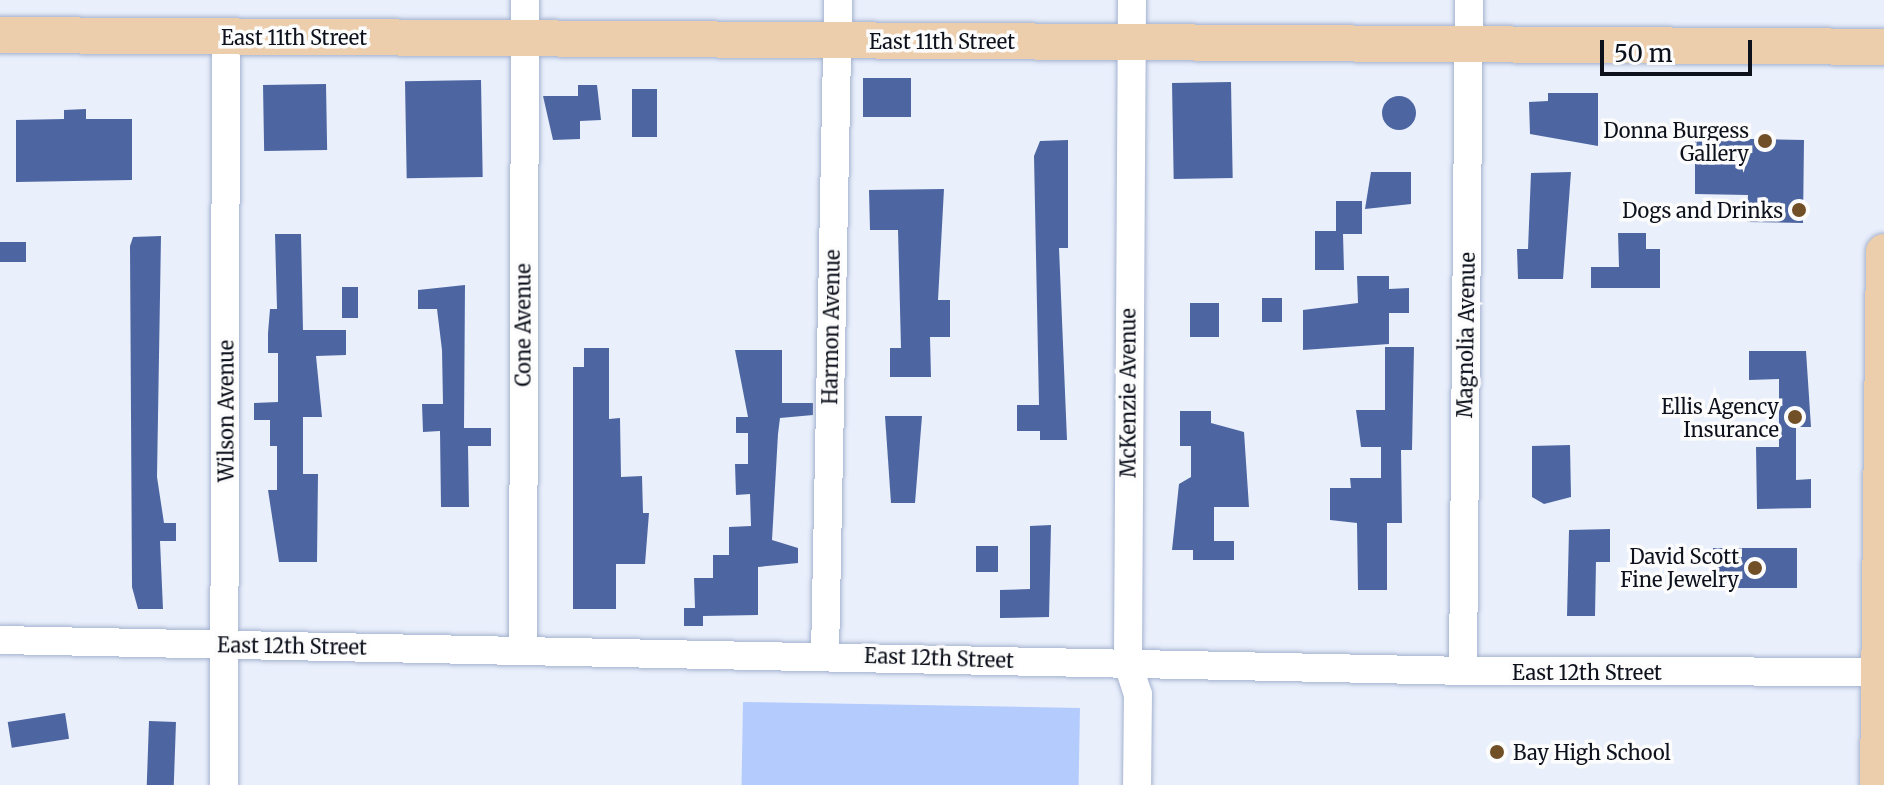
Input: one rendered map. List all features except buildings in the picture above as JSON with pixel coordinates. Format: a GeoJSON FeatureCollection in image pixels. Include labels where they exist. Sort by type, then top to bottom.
{"type":"FeatureCollection","features":[{"type":"Feature","properties":{"kind":"main road","name":"East 11th Street"},"geometry":{"type":"LineString","coordinates":[[0,35],[1884,47]]}},
{"type":"Feature","properties":{"kind":"main road"},"geometry":{"type":"LineString","coordinates":[[1878,785],[1884,252]]}},
{"type":"Feature","properties":{"kind":"street","name":"Cone Avenue"},"geometry":{"type":"LineString","coordinates":[[523,650],[525,0]]}},
{"type":"Feature","properties":{"kind":"street","name":"Harmon Avenue"},"geometry":{"type":"LineString","coordinates":[[825,655],[838,0]]}},
{"type":"Feature","properties":{"kind":"street","name":"McKenzie Avenue"},"geometry":{"type":"LineString","coordinates":[[1132,0],[1129,42],[1128,664],[1138,694],[1137,785]]}},
{"type":"Feature","properties":{"kind":"street","name":"Magnolia Avenue"},"geometry":{"type":"LineString","coordinates":[[1463,671],[1469,0]]}},
{"type":"Feature","properties":{"kind":"street","name":"Wilson Avenue"},"geometry":{"type":"LineString","coordinates":[[224,785],[227,645],[226,36]]}},
{"type":"Feature","properties":{"kind":"street","name":"East 12th Street"},"geometry":{"type":"LineString","coordinates":[[0,640],[825,655],[1463,671],[1881,672]]}},
{"type":"Feature","properties":{"kind":"shaded area"},"geometry":{"type":"Polygon","coordinates":[[[743,702],[1080,708],[1079,785],[742,785],[743,702]]]}},
{"type":"Feature","properties":{"kind":"place","name":"Donna Burgess Gallery"},"geometry":{"type":"Point","coordinates":[1765,141]}},
{"type":"Feature","properties":{"kind":"place","name":"Dogs and Drinks"},"geometry":{"type":"Point","coordinates":[1799,210]}},
{"type":"Feature","properties":{"kind":"place","name":"Ellis Agency Insurance"},"geometry":{"type":"Point","coordinates":[1795,417]}},
{"type":"Feature","properties":{"kind":"place","name":"David Scott Fine Jewelry"},"geometry":{"type":"Point","coordinates":[1755,568]}},
{"type":"Feature","properties":{"kind":"place","name":"Bay High School"},"geometry":{"type":"Point","coordinates":[1497,752]}}]}
